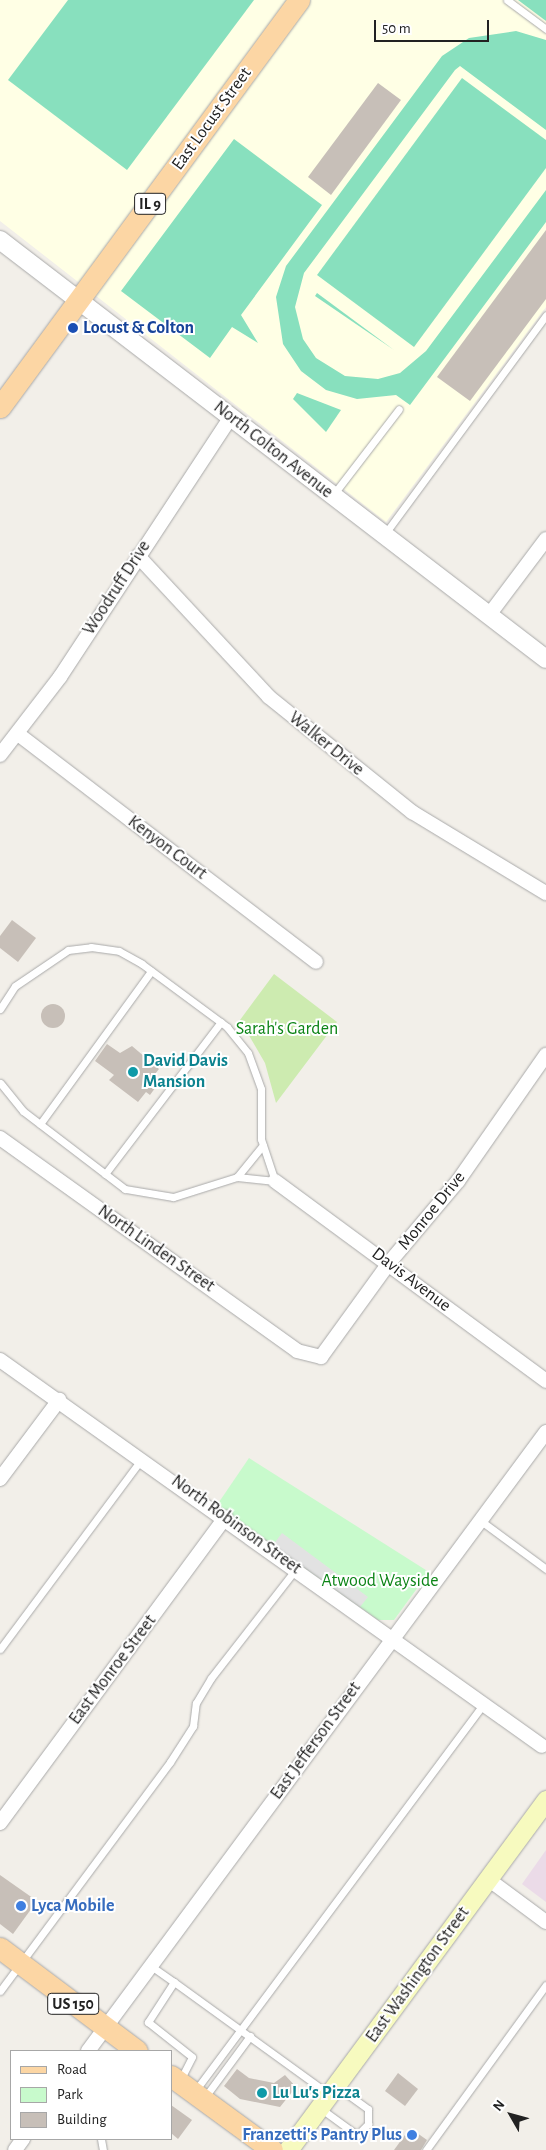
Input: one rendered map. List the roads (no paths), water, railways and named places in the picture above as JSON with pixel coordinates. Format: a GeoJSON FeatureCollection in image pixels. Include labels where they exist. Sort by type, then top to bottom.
{"type":"FeatureCollection","features":[{"type":"Feature","properties":{"kind":"main road","name":"East Locust Street"},"geometry":{"type":"LineString","coordinates":[[0,407],[299,0]]}},
{"type":"Feature","properties":{"kind":"main road","name":"East Washington Street"},"geometry":{"type":"LineString","coordinates":[[288,2150],[546,1800]]}},
{"type":"Feature","properties":{"kind":"main road","name":"US 150"},"geometry":{"type":"LineString","coordinates":[[0,1948],[136,2050]]}},
{"type":"Feature","properties":{"kind":"main road"},"geometry":{"type":"LineString","coordinates":[[187,2087],[272,2150]]}},
{"type":"Feature","properties":{"kind":"street","name":"North Colton Avenue"},"geometry":{"type":"LineString","coordinates":[[0,240],[546,659]]}},
{"type":"Feature","properties":{"kind":"street","name":"Woodruff Drive"},"geometry":{"type":"LineString","coordinates":[[0,755],[18,734],[231,418]]}},
{"type":"Feature","properties":{"kind":"street"},"geometry":{"type":"LineString","coordinates":[[489,616],[546,539]]}},
{"type":"Feature","properties":{"kind":"street","name":"Walker Drive"},"geometry":{"type":"LineString","coordinates":[[138,556],[269,697],[412,812],[546,893]]}},
{"type":"Feature","properties":{"kind":"street","name":"Kenyon Court"},"geometry":{"type":"LineString","coordinates":[[18,734],[316,962]]}},
{"type":"Feature","properties":{"kind":"street","name":"Monroe Drive"},"geometry":{"type":"LineString","coordinates":[[313,1358],[329,1350],[389,1263],[458,1181],[546,1055]]}},
{"type":"Feature","properties":{"kind":"street","name":"North Linden Street"},"geometry":{"type":"LineString","coordinates":[[0,1138],[297,1351],[313,1358]]}},
{"type":"Feature","properties":{"kind":"street","name":"Davis Avenue"},"geometry":{"type":"LineString","coordinates":[[275,1181],[389,1263],[546,1381]]}},
{"type":"Feature","properties":{"kind":"street","name":"North Robinson Street"},"geometry":{"type":"LineString","coordinates":[[0,1360],[142,1457],[391,1640],[542,1746]]}},
{"type":"Feature","properties":{"kind":"street"},"geometry":{"type":"LineString","coordinates":[[0,1479],[59,1400]]}},
{"type":"Feature","properties":{"kind":"street","name":"East Jefferson Street"},"geometry":{"type":"LineString","coordinates":[[89,2050],[546,1432]]}},
{"type":"Feature","properties":{"kind":"street","name":"East Monroe Street"},"geometry":{"type":"LineString","coordinates":[[0,1823],[226,1517]]}},
{"type":"Feature","properties":{"kind":"street"},"geometry":{"type":"LineString","coordinates":[[488,1879],[546,1922]]}},
{"type":"Feature","properties":{"kind":"lane"},"geometry":{"type":"LineString","coordinates":[[507,0],[546,29]]}},
{"type":"Feature","properties":{"kind":"lane"},"geometry":{"type":"LineString","coordinates":[[384,535],[546,316]]}},
{"type":"Feature","properties":{"kind":"lane"},"geometry":{"type":"LineString","coordinates":[[333,496],[399,408]]}},
{"type":"Feature","properties":{"kind":"lane"},"geometry":{"type":"LineString","coordinates":[[0,1009],[15,986],[68,950],[91,946],[119,951],[151,971],[220,1022],[248,1053],[261,1088],[263,1145],[275,1181],[237,1177],[174,1197],[125,1189],[40,1124],[0,1083]]}},
{"type":"Feature","properties":{"kind":"lane"},"geometry":{"type":"LineString","coordinates":[[40,1124],[151,971]]}},
{"type":"Feature","properties":{"kind":"lane"},"geometry":{"type":"LineString","coordinates":[[105,1174],[220,1022]]}},
{"type":"Feature","properties":{"kind":"lane"},"geometry":{"type":"LineString","coordinates":[[237,1177],[263,1145]]}},
{"type":"Feature","properties":{"kind":"lane"},"geometry":{"type":"LineString","coordinates":[[0,1649],[142,1457]]}},
{"type":"Feature","properties":{"kind":"lane"},"geometry":{"type":"LineString","coordinates":[[481,1521],[546,1569]]}},
{"type":"Feature","properties":{"kind":"lane"},"geometry":{"type":"LineString","coordinates":[[0,1991],[170,1762],[193,1726],[196,1703],[211,1678],[296,1569]]}},
{"type":"Feature","properties":{"kind":"lane"},"geometry":{"type":"LineString","coordinates":[[187,2087],[240,2029],[483,1704]]}},
{"type":"Feature","properties":{"kind":"lane"},"geometry":{"type":"LineString","coordinates":[[151,1966],[250,2036],[328,2096],[356,2135],[368,2124],[368,2109],[328,2096]]}},
{"type":"Feature","properties":{"kind":"lane"},"geometry":{"type":"LineString","coordinates":[[174,1982],[148,2022],[192,2058],[187,2087]]}},
{"type":"Feature","properties":{"kind":"lane"},"geometry":{"type":"LineString","coordinates":[[426,2150],[546,1985]]}},
{"type":"Feature","properties":{"kind":"lane"},"geometry":{"type":"LineString","coordinates":[[187,2087],[250,2036]]}},
{"type":"Feature","properties":{"kind":"place","name":"Locust & Colton"},"geometry":{"type":"Point","coordinates":[73,328]}},
{"type":"Feature","properties":{"kind":"place","name":"David Davis Mansion"},"geometry":{"type":"Point","coordinates":[133,1072]}},
{"type":"Feature","properties":{"kind":"place","name":"Lyca Mobile"},"geometry":{"type":"Point","coordinates":[21,1906]}},
{"type":"Feature","properties":{"kind":"place","name":"Lu Lu's Pizza"},"geometry":{"type":"Point","coordinates":[262,2093]}},
{"type":"Feature","properties":{"kind":"place","name":"Franzetti's Pantry Plus"},"geometry":{"type":"Point","coordinates":[412,2135]}},
{"type":"Feature","properties":{"kind":"park label","name":"Sarah's Garden"},"geometry":{"type":"Point","coordinates":[287,1029]}},
{"type":"Feature","properties":{"kind":"park label","name":"Atwood Wayside"},"geometry":{"type":"Point","coordinates":[380,1581]}}]}
